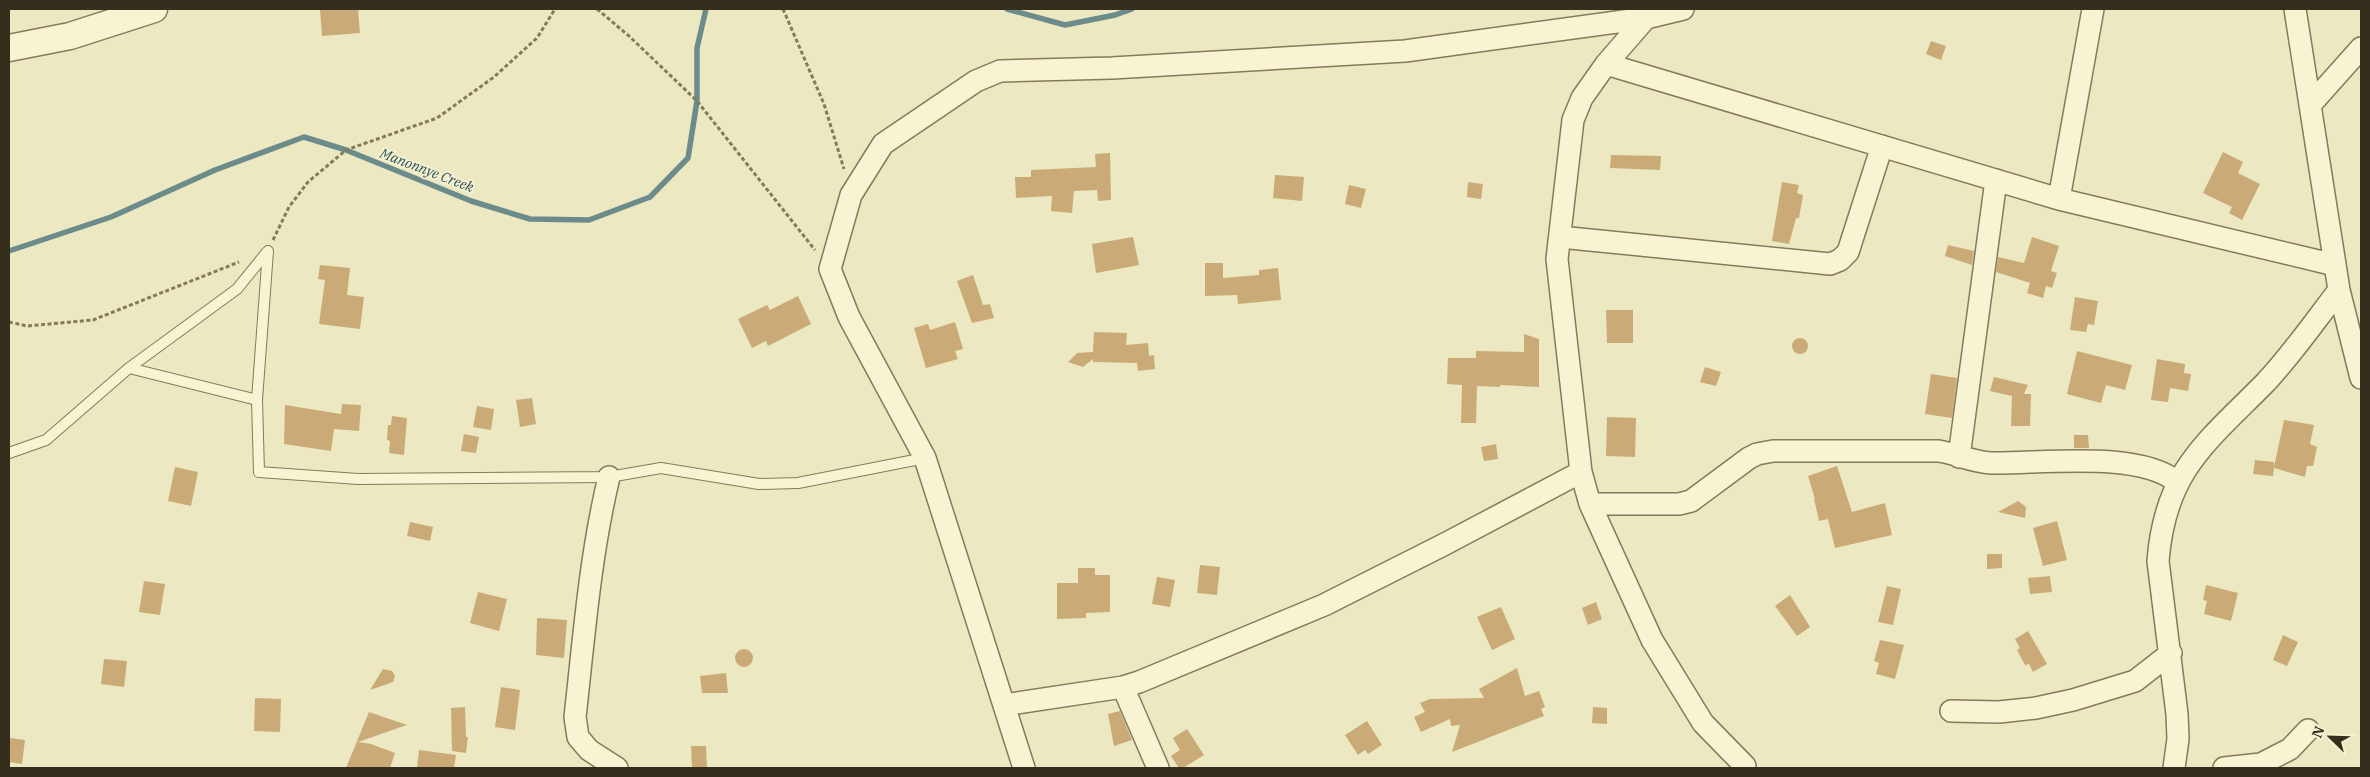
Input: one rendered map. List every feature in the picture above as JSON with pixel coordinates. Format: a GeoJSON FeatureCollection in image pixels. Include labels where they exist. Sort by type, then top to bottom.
{"type":"FeatureCollection","features":[{"type":"Feature","properties":{"kind":"street"},"geometry":{"type":"LineString","coordinates":[[9,48],[70,36],[154,9]]}},
{"type":"Feature","properties":{"kind":"street"},"geometry":{"type":"LineString","coordinates":[[1024,768],[925,458],[849,317],[830,269],[851,194],[883,144],[976,81],[1000,71],[1112,68],[1405,51],[1646,18],[1682,9]]}},
{"type":"Feature","properties":{"kind":"street"},"geometry":{"type":"LineString","coordinates":[[2059,199],[2093,9]]}},
{"type":"Feature","properties":{"kind":"street"},"geometry":{"type":"LineString","coordinates":[[2295,9],[2339,290],[2361,378]]}},
{"type":"Feature","properties":{"kind":"street"},"geometry":{"type":"LineString","coordinates":[[1646,18],[1606,64],[1582,98],[1573,120],[1557,259],[1580,472],[1590,504],[1652,640],[1703,723],[1728,746],[1740,767]]}},
{"type":"Feature","properties":{"kind":"street"},"geometry":{"type":"LineString","coordinates":[[2311,104],[2361,48]]}},
{"type":"Feature","properties":{"kind":"street"},"geometry":{"type":"LineString","coordinates":[[1606,64],[2059,199],[2335,265]]}},
{"type":"Feature","properties":{"kind":"street"},"geometry":{"type":"LineString","coordinates":[[1560,237],[1830,264],[1840,260],[1848,252],[1882,146]]}},
{"type":"Feature","properties":{"kind":"street"},"geometry":{"type":"LineString","coordinates":[[1959,457],[1996,180]]}},
{"type":"Feature","properties":{"kind":"street"},"geometry":{"type":"LineString","coordinates":[[2174,768],[2178,738],[2177,714],[2159,583],[2158,561],[2162,523],[2177,482],[2212,435],[2286,359],[2339,290]]}},
{"type":"Feature","properties":{"kind":"street"},"geometry":{"type":"LineString","coordinates":[[1590,504],[1679,504],[1691,501],[1749,458],[1757,454],[1773,451],[1939,451],[1971,461],[1990,463],[2055,460],[2128,463],[2155,469],[2169,475],[2177,482]]}},
{"type":"Feature","properties":{"kind":"street"},"geometry":{"type":"LineString","coordinates":[[1004,705],[1123,687],[1324,605],[1445,544],[1580,472]]}},
{"type":"Feature","properties":{"kind":"street"},"geometry":{"type":"LineString","coordinates":[[609,477],[599,520],[592,566],[575,717],[578,737],[590,750],[617,768]]}},
{"type":"Feature","properties":{"kind":"street"},"geometry":{"type":"LineString","coordinates":[[1951,711],[1999,712],[2036,708],[2073,700],[2135,681],[2170,653]]}},
{"type":"Feature","properties":{"kind":"street"},"geometry":{"type":"LineString","coordinates":[[1123,687],[1158,768]]}},
{"type":"Feature","properties":{"kind":"street"},"geometry":{"type":"LineString","coordinates":[[2224,768],[2262,764],[2290,749],[2308,730]]}},
{"type":"Feature","properties":{"kind":"lane"},"geometry":{"type":"LineString","coordinates":[[9,452],[46,440],[128,368],[237,289],[268,251]]}},
{"type":"Feature","properties":{"kind":"lane"},"geometry":{"type":"LineString","coordinates":[[268,251],[257,400],[259,472],[358,480],[609,477],[661,468],[759,484],[798,484],[925,458]]}},
{"type":"Feature","properties":{"kind":"lane"},"geometry":{"type":"LineString","coordinates":[[128,368],[257,400]]}},
{"type":"Feature","properties":{"kind":"path"},"geometry":{"type":"LineString","coordinates":[[9,322],[27,326],[93,320],[268,251],[288,208],[308,182],[346,150],[437,118],[494,77],[537,38],[555,9]]}},
{"type":"Feature","properties":{"kind":"path"},"geometry":{"type":"LineString","coordinates":[[597,9],[697,101],[830,269]]}},
{"type":"Feature","properties":{"kind":"path"},"geometry":{"type":"LineString","coordinates":[[783,9],[824,104],[851,194]]}},
{"type":"Feature","properties":{"kind":"building"},"geometry":{"type":"Polygon","coordinates":[[[320,9],[358,9],[360,33],[322,36],[320,9]]]}},
{"type":"Feature","properties":{"kind":"building"},"geometry":{"type":"Polygon","coordinates":[[[1931,41],[1946,46],[1941,60],[1926,54],[1931,41]]]}},
{"type":"Feature","properties":{"kind":"building"},"geometry":{"type":"Polygon","coordinates":[[[2223,152],[2243,162],[2238,173],[2260,184],[2242,220],[2229,213],[2232,207],[2203,193],[2223,152]]]}},
{"type":"Feature","properties":{"kind":"building"},"geometry":{"type":"Polygon","coordinates":[[[1110,153],[1111,200],[1098,201],[1097,190],[1074,191],[1072,213],[1051,211],[1052,196],[1016,198],[1015,177],[1031,177],[1031,170],[1096,167],[1095,154],[1110,153]]]}},
{"type":"Feature","properties":{"kind":"building"},"geometry":{"type":"Polygon","coordinates":[[[1611,155],[1661,156],[1660,170],[1610,168],[1611,155]]]}},
{"type":"Feature","properties":{"kind":"building"},"geometry":{"type":"Polygon","coordinates":[[[1275,175],[1304,177],[1302,201],[1273,198],[1275,175]]]}},
{"type":"Feature","properties":{"kind":"building"},"geometry":{"type":"Polygon","coordinates":[[[1468,182],[1483,184],[1481,199],[1467,197],[1468,182]]]}},
{"type":"Feature","properties":{"kind":"building"},"geometry":{"type":"Polygon","coordinates":[[[1782,182],[1799,185],[1797,193],[1803,195],[1799,218],[1796,218],[1789,244],[1772,241],[1782,182]]]}},
{"type":"Feature","properties":{"kind":"building"},"geometry":{"type":"Polygon","coordinates":[[[1349,185],[1366,189],[1361,208],[1345,204],[1349,185]]]}},
{"type":"Feature","properties":{"kind":"building"},"geometry":{"type":"Polygon","coordinates":[[[1133,237],[1139,265],[1096,273],[1092,244],[1133,237]]]}},
{"type":"Feature","properties":{"kind":"building"},"geometry":{"type":"Polygon","coordinates":[[[2032,237],[2059,246],[2051,271],[2057,273],[2052,288],[2046,286],[2043,298],[2027,293],[2030,283],[1996,272],[1998,257],[2024,263],[2032,237]]]}},
{"type":"Feature","properties":{"kind":"building"},"geometry":{"type":"Polygon","coordinates":[[[1948,245],[1974,251],[1972,265],[1945,256],[1948,245]]]}},
{"type":"Feature","properties":{"kind":"building"},"geometry":{"type":"Polygon","coordinates":[[[1205,263],[1223,263],[1223,278],[1259,275],[1259,270],[1278,268],[1281,300],[1238,304],[1237,295],[1205,296],[1205,263]]]}},
{"type":"Feature","properties":{"kind":"building"},"geometry":{"type":"Polygon","coordinates":[[[320,265],[350,268],[347,295],[364,297],[360,329],[319,324],[325,280],[318,279],[320,265]]]}},
{"type":"Feature","properties":{"kind":"building"},"geometry":{"type":"Polygon","coordinates":[[[973,275],[983,305],[990,304],[994,318],[972,323],[957,281],[973,275]]]}},
{"type":"Feature","properties":{"kind":"building"},"geometry":{"type":"Polygon","coordinates":[[[798,296],[811,324],[768,346],[766,341],[752,348],[738,319],[767,305],[770,310],[798,296]]]}},
{"type":"Feature","properties":{"kind":"building"},"geometry":{"type":"Polygon","coordinates":[[[2075,297],[2098,301],[2094,325],[2088,324],[2086,332],[2070,330],[2075,297]]]}},
{"type":"Feature","properties":{"kind":"building"},"geometry":{"type":"Polygon","coordinates":[[[1606,310],[1633,310],[1633,343],[1607,343],[1606,310]]]}},
{"type":"Feature","properties":{"kind":"building"},"geometry":{"type":"Polygon","coordinates":[[[955,322],[963,349],[955,351],[958,359],[926,368],[914,328],[928,324],[930,330],[955,322]]]}},
{"type":"Feature","properties":{"kind":"building"},"geometry":{"type":"Polygon","coordinates":[[[1094,332],[1127,333],[1126,345],[1148,343],[1149,356],[1154,355],[1155,369],[1138,371],[1137,363],[1093,362],[1093,359],[1083,367],[1068,362],[1077,353],[1093,352],[1094,332]]]}},
{"type":"Feature","properties":{"kind":"building"},"geometry":{"type":"Polygon","coordinates":[[[1524,334],[1539,339],[1539,387],[1477,386],[1476,423],[1461,423],[1462,385],[1447,384],[1448,358],[1476,358],[1476,351],[1524,352],[1524,334]]]}},
{"type":"Feature","properties":{"kind":"building"},"geometry":{"type":"Polygon","coordinates":[[[1800,338],[1806,340],[1808,346],[1806,352],[1800,354],[1794,352],[1792,346],[1794,340],[1800,338]]]}},
{"type":"Feature","properties":{"kind":"building"},"geometry":{"type":"Polygon","coordinates":[[[2077,351],[2132,365],[2125,390],[2106,385],[2101,403],[2067,394],[2077,351]]]}},
{"type":"Feature","properties":{"kind":"building"},"geometry":{"type":"Polygon","coordinates":[[[2157,359],[2185,364],[2184,373],[2191,374],[2188,391],[2170,388],[2168,402],[2151,400],[2157,359]]]}},
{"type":"Feature","properties":{"kind":"building"},"geometry":{"type":"Polygon","coordinates":[[[1705,367],[1721,372],[1716,386],[1700,382],[1705,367]]]}},
{"type":"Feature","properties":{"kind":"building"},"geometry":{"type":"Polygon","coordinates":[[[1931,374],[1957,378],[1952,418],[1925,414],[1931,374]]]}},
{"type":"Feature","properties":{"kind":"building"},"geometry":{"type":"Polygon","coordinates":[[[1994,377],[2028,385],[2024,394],[2031,394],[2030,426],[2011,426],[2012,396],[1990,391],[1994,377]]]}},
{"type":"Feature","properties":{"kind":"building"},"geometry":{"type":"Polygon","coordinates":[[[532,398],[536,424],[520,427],[516,400],[532,398]]]}},
{"type":"Feature","properties":{"kind":"building"},"geometry":{"type":"Polygon","coordinates":[[[342,404],[361,405],[359,431],[334,429],[331,451],[284,444],[285,405],[341,414],[342,404]]]}},
{"type":"Feature","properties":{"kind":"building"},"geometry":{"type":"Polygon","coordinates":[[[477,406],[494,409],[491,430],[473,427],[477,406]]]}},
{"type":"Feature","properties":{"kind":"building"},"geometry":{"type":"Polygon","coordinates":[[[392,416],[407,418],[404,455],[389,453],[390,441],[387,440],[388,425],[391,425],[392,416]]]}},
{"type":"Feature","properties":{"kind":"building"},"geometry":{"type":"Polygon","coordinates":[[[1607,417],[1636,418],[1635,457],[1606,456],[1607,417]]]}},
{"type":"Feature","properties":{"kind":"building"},"geometry":{"type":"Polygon","coordinates":[[[2284,420],[2314,425],[2310,444],[2317,447],[2313,466],[2307,466],[2305,477],[2274,468],[2273,476],[2253,474],[2255,460],[2274,462],[2274,467],[2284,420]]]}},
{"type":"Feature","properties":{"kind":"building"},"geometry":{"type":"Polygon","coordinates":[[[464,434],[479,437],[476,453],[461,451],[464,434]]]}},
{"type":"Feature","properties":{"kind":"building"},"geometry":{"type":"Polygon","coordinates":[[[2074,435],[2088,435],[2089,448],[2074,448],[2074,435]]]}},
{"type":"Feature","properties":{"kind":"building"},"geometry":{"type":"Polygon","coordinates":[[[1496,444],[1498,459],[1484,461],[1481,447],[1496,444]]]}},
{"type":"Feature","properties":{"kind":"building"},"geometry":{"type":"Polygon","coordinates":[[[1837,466],[1852,512],[1885,503],[1892,535],[1835,548],[1828,519],[1819,521],[1808,476],[1837,466]]]}},
{"type":"Feature","properties":{"kind":"building"},"geometry":{"type":"Polygon","coordinates":[[[175,467],[198,472],[191,506],[168,501],[175,467]]]}},
{"type":"Feature","properties":{"kind":"building"},"geometry":{"type":"Polygon","coordinates":[[[2018,501],[2026,507],[2025,518],[1998,512],[2018,501]]]}},
{"type":"Feature","properties":{"kind":"building"},"geometry":{"type":"Polygon","coordinates":[[[2057,521],[2067,560],[2043,566],[2033,528],[2057,521]]]}},
{"type":"Feature","properties":{"kind":"building"},"geometry":{"type":"Polygon","coordinates":[[[410,522],[433,527],[430,541],[407,536],[410,522]]]}},
{"type":"Feature","properties":{"kind":"building"},"geometry":{"type":"Polygon","coordinates":[[[1987,554],[2002,554],[2002,568],[1987,569],[1987,554]]]}},
{"type":"Feature","properties":{"kind":"building"},"geometry":{"type":"Polygon","coordinates":[[[1200,565],[1220,567],[1217,595],[1197,593],[1200,565]]]}},
{"type":"Feature","properties":{"kind":"building"},"geometry":{"type":"Polygon","coordinates":[[[1078,568],[1095,568],[1095,575],[1110,575],[1110,612],[1086,613],[1086,618],[1057,619],[1057,583],[1078,583],[1078,568]]]}},
{"type":"Feature","properties":{"kind":"building"},"geometry":{"type":"Polygon","coordinates":[[[2050,576],[2052,592],[2030,594],[2028,578],[2050,576]]]}},
{"type":"Feature","properties":{"kind":"building"},"geometry":{"type":"Polygon","coordinates":[[[1157,577],[1175,580],[1170,607],[1152,604],[1157,577]]]}},
{"type":"Feature","properties":{"kind":"building"},"geometry":{"type":"Polygon","coordinates":[[[144,581],[165,584],[160,615],[139,612],[144,581]]]}},
{"type":"Feature","properties":{"kind":"building"},"geometry":{"type":"Polygon","coordinates":[[[2206,585],[2238,593],[2231,621],[2204,614],[2207,601],[2203,600],[2206,585]]]}},
{"type":"Feature","properties":{"kind":"building"},"geometry":{"type":"Polygon","coordinates":[[[1887,586],[1901,589],[1893,625],[1878,622],[1887,586]]]}},
{"type":"Feature","properties":{"kind":"building"},"geometry":{"type":"Polygon","coordinates":[[[478,592],[507,599],[499,631],[470,623],[478,592]]]}},
{"type":"Feature","properties":{"kind":"building"},"geometry":{"type":"Polygon","coordinates":[[[1790,595],[1810,627],[1797,636],[1775,606],[1790,595]]]}},
{"type":"Feature","properties":{"kind":"building"},"geometry":{"type":"Polygon","coordinates":[[[1596,602],[1602,619],[1588,625],[1582,608],[1596,602]]]}},
{"type":"Feature","properties":{"kind":"building"},"geometry":{"type":"Polygon","coordinates":[[[1501,607],[1515,639],[1492,650],[1477,617],[1501,607]]]}},
{"type":"Feature","properties":{"kind":"building"},"geometry":{"type":"Polygon","coordinates":[[[537,618],[567,620],[564,658],[536,655],[537,618]]]}},
{"type":"Feature","properties":{"kind":"building"},"geometry":{"type":"Polygon","coordinates":[[[2028,631],[2047,664],[2033,672],[2029,664],[2025,665],[2017,650],[2020,648],[2015,639],[2028,631]]]}},
{"type":"Feature","properties":{"kind":"building"},"geometry":{"type":"Polygon","coordinates":[[[2283,635],[2298,642],[2287,666],[2273,660],[2283,635]]]}},
{"type":"Feature","properties":{"kind":"building"},"geometry":{"type":"Polygon","coordinates":[[[1880,640],[1904,645],[1895,679],[1876,674],[1879,663],[1874,661],[1880,640]]]}},
{"type":"Feature","properties":{"kind":"building"},"geometry":{"type":"Polygon","coordinates":[[[744,649],[750,652],[753,658],[750,664],[744,667],[738,664],[735,658],[738,652],[744,649]]]}},
{"type":"Feature","properties":{"kind":"building"},"geometry":{"type":"Polygon","coordinates":[[[104,659],[127,661],[124,687],[101,684],[104,659]]]}},
{"type":"Feature","properties":{"kind":"building"},"geometry":{"type":"Polygon","coordinates":[[[1517,668],[1525,696],[1539,691],[1545,707],[1541,709],[1544,716],[1452,752],[1460,725],[1451,726],[1450,719],[1421,732],[1414,717],[1425,712],[1420,703],[1430,699],[1484,698],[1479,689],[1517,668]]]}},
{"type":"Feature","properties":{"kind":"building"},"geometry":{"type":"Polygon","coordinates":[[[383,669],[392,671],[395,676],[393,682],[370,690],[383,669]]]}},
{"type":"Feature","properties":{"kind":"building"},"geometry":{"type":"Polygon","coordinates":[[[726,673],[728,693],[702,693],[700,676],[726,673]]]}},
{"type":"Feature","properties":{"kind":"building"},"geometry":{"type":"Polygon","coordinates":[[[501,687],[520,690],[515,730],[495,727],[501,687]]]}},
{"type":"Feature","properties":{"kind":"building"},"geometry":{"type":"Polygon","coordinates":[[[255,698],[281,699],[280,732],[254,731],[255,698]]]}},
{"type":"Feature","properties":{"kind":"building"},"geometry":{"type":"Polygon","coordinates":[[[465,707],[466,737],[468,737],[466,753],[452,751],[451,708],[465,707]]]}},
{"type":"Feature","properties":{"kind":"building"},"geometry":{"type":"Polygon","coordinates":[[[1593,707],[1607,708],[1607,724],[1592,723],[1593,707]]]}},
{"type":"Feature","properties":{"kind":"building"},"geometry":{"type":"Polygon","coordinates":[[[1120,711],[1132,740],[1114,746],[1108,714],[1120,711]]]}},
{"type":"Feature","properties":{"kind":"building"},"geometry":{"type":"Polygon","coordinates":[[[369,712],[407,725],[358,742],[371,744],[395,753],[390,768],[346,768],[369,712]]]}},
{"type":"Feature","properties":{"kind":"building"},"geometry":{"type":"Polygon","coordinates":[[[1367,721],[1382,745],[1368,754],[1365,750],[1358,755],[1345,735],[1367,721]]]}},
{"type":"Feature","properties":{"kind":"building"},"geometry":{"type":"Polygon","coordinates":[[[1187,729],[1204,755],[1183,768],[1179,768],[1171,756],[1180,750],[1173,738],[1187,729]]]}},
{"type":"Feature","properties":{"kind":"building"},"geometry":{"type":"Polygon","coordinates":[[[10,738],[25,740],[22,764],[9,762],[10,738]]]}},
{"type":"Feature","properties":{"kind":"building"},"geometry":{"type":"Polygon","coordinates":[[[691,746],[706,746],[707,768],[692,768],[691,746]]]}},
{"type":"Feature","properties":{"kind":"building"},"geometry":{"type":"Polygon","coordinates":[[[419,750],[456,755],[454,768],[417,768],[419,750]]]}},
{"type":"Feature","properties":{"kind":"waterway","name":"Manonnye Creek"},"geometry":{"type":"LineString","coordinates":[[9,251],[111,217],[215,170],[304,137],[346,150],[471,201],[530,219],[589,220],[650,197],[688,158],[697,101],[697,48],[706,9]]}},
{"type":"Feature","properties":{"kind":"waterway","name":"Manonnye Creek"},"geometry":{"type":"LineString","coordinates":[[1007,9],[1065,25],[1115,15],[1132,9]]}}]}
